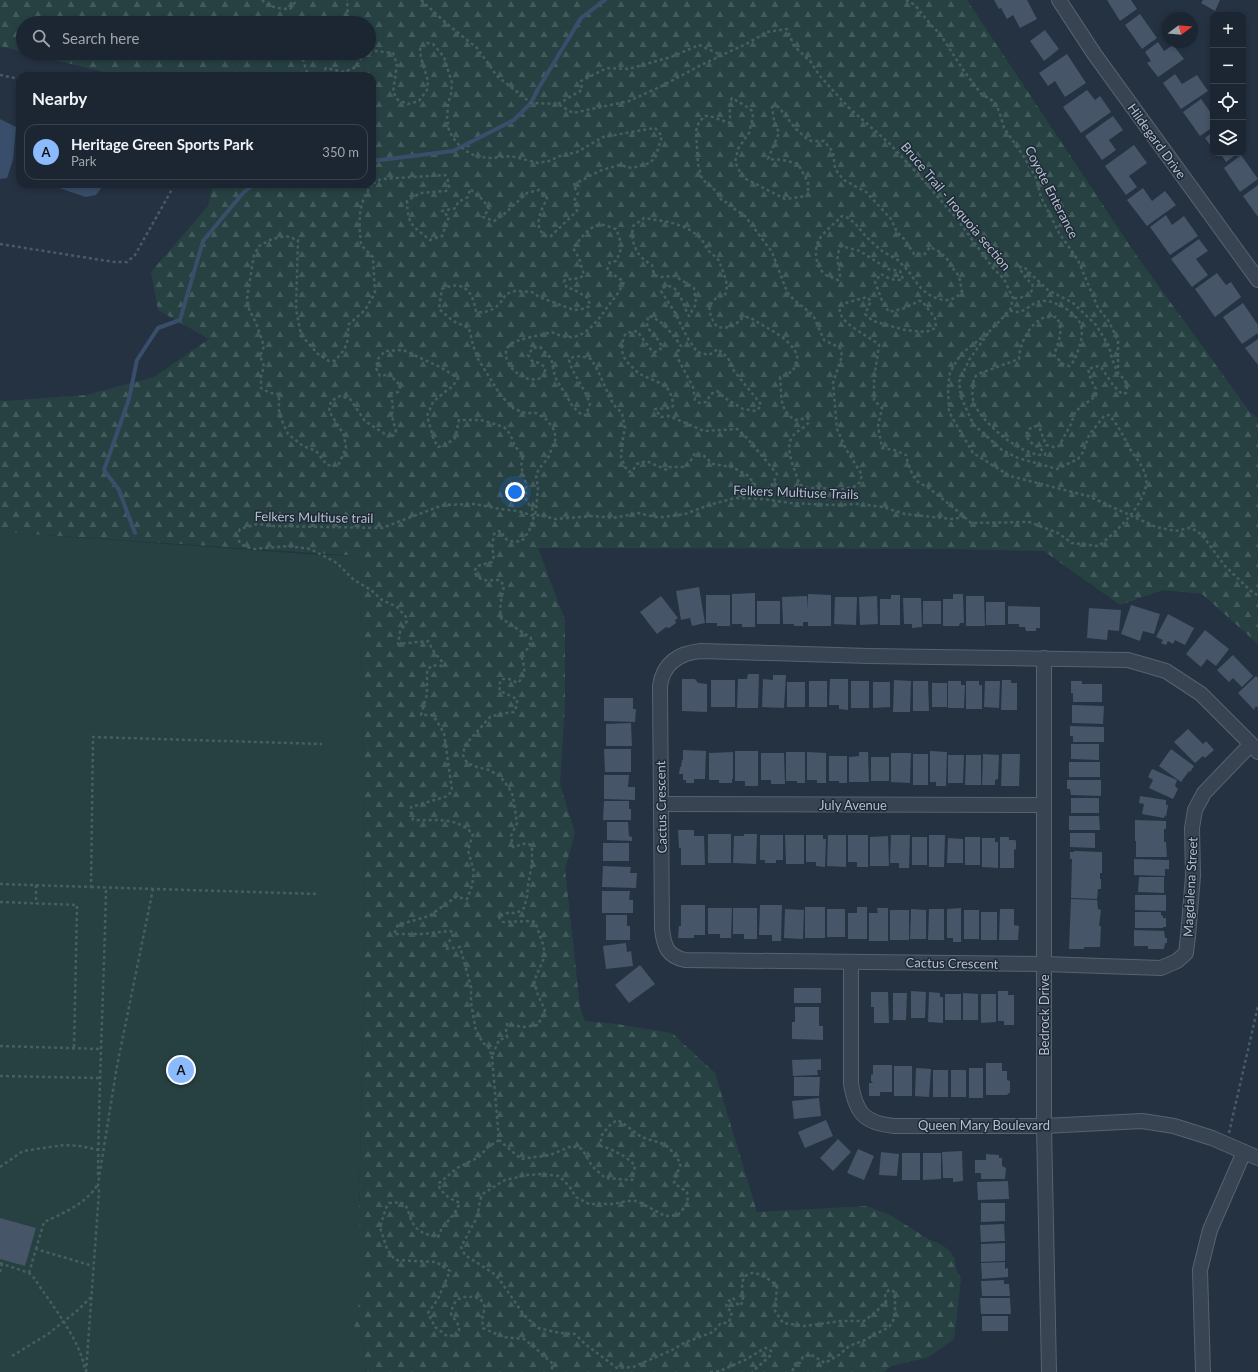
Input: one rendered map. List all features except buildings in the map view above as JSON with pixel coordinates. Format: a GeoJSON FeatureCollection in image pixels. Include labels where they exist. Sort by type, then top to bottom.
{"type":"FeatureCollection","features":[{"type":"Feature","properties":{"kind":"street","name":"Hildegard Drive"},"geometry":{"type":"LineString","coordinates":[[1059,0],[1095,55],[1258,280]]}},
{"type":"Feature","properties":{"kind":"street","name":"Cactus Crescent"},"geometry":{"type":"LineString","coordinates":[[1044,964],[685,960],[672,955],[665,944],[662,929],[661,680],[669,664],[675,658],[686,653],[701,651],[869,656],[1128,660],[1166,671],[1201,694],[1254,748]]}},
{"type":"Feature","properties":{"kind":"street","name":"Bedrock Drive"},"geometry":{"type":"LineString","coordinates":[[1044,658],[1044,1126],[1049,1372]]}},
{"type":"Feature","properties":{"kind":"street","name":"Magdalena Street"},"geometry":{"type":"LineString","coordinates":[[1044,964],[1162,968],[1177,961],[1186,953],[1193,876],[1192,828],[1195,810],[1204,793],[1254,748]]}},
{"type":"Feature","properties":{"kind":"street","name":"July Avenue"},"geometry":{"type":"LineString","coordinates":[[661,804],[1044,805]]}},
{"type":"Feature","properties":{"kind":"street","name":"Queen Mary Boulevard"},"geometry":{"type":"LineString","coordinates":[[851,962],[851,1084],[853,1097],[857,1107],[864,1116],[872,1122],[894,1126],[1044,1126],[1142,1121],[1174,1126],[1212,1138],[1258,1158]]}},
{"type":"Feature","properties":{"kind":"street"},"geometry":{"type":"LineString","coordinates":[[1203,1372],[1200,1270],[1210,1230],[1244,1152]]}},
{"type":"Feature","properties":{"kind":"path"},"geometry":{"type":"LineString","coordinates":[[262,0],[265,3],[279,8],[290,9],[297,0]]}},
{"type":"Feature","properties":{"kind":"path"},"geometry":{"type":"LineString","coordinates":[[347,0],[348,16]]}},
{"type":"Feature","properties":{"kind":"path","name":"Bruce Trail - Iroquoia section"},"geometry":{"type":"LineString","coordinates":[[421,0],[477,48],[497,76],[531,103],[558,104],[573,113],[629,101],[662,86],[767,32],[787,29],[794,46],[810,61],[820,76],[844,102],[890,144],[952,214],[993,268],[1004,279],[1013,298]]}},
{"type":"Feature","properties":{"kind":"path","name":"Coyote Enterance"},"geometry":{"type":"LineString","coordinates":[[906,0],[915,5],[930,25],[940,34],[964,71],[982,95],[989,98],[996,104],[1004,128],[1024,157],[1036,178],[1041,197],[1059,233],[1078,260],[1098,308],[1108,320],[1114,332],[1118,341],[1118,373]]}},
{"type":"Feature","properties":{"kind":"path"},"geometry":{"type":"LineString","coordinates":[[376,51],[393,53],[397,64],[393,92],[398,100],[408,104],[419,101],[427,90],[428,81],[421,58],[420,46],[427,43],[433,44],[444,57],[452,83],[447,118],[449,131],[456,142],[466,151],[477,157],[492,158],[511,156],[538,163],[577,152],[603,138],[655,128],[662,136],[656,156],[650,163],[632,168],[619,165],[599,171],[573,185],[578,193],[574,201],[576,211],[551,236],[545,236],[541,233],[538,227],[538,221],[547,198],[539,190],[527,193],[503,215],[494,221],[483,217],[489,209],[481,198],[470,189],[468,197],[458,202],[456,208],[442,211],[449,217],[442,236],[430,240],[414,228],[408,216],[407,201],[420,193],[446,191],[449,188],[449,183],[445,175],[381,179],[376,182]]}},
{"type":"Feature","properties":{"kind":"path"},"geometry":{"type":"LineString","coordinates":[[558,104],[582,90],[581,81],[607,68],[628,69],[671,57],[699,45],[722,55]]}},
{"type":"Feature","properties":{"kind":"path"},"geometry":{"type":"LineString","coordinates":[[303,60],[307,72]]}},
{"type":"Feature","properties":{"kind":"path"},"geometry":{"type":"LineString","coordinates":[[324,72],[326,68],[344,72],[356,68],[360,60]]}},
{"type":"Feature","properties":{"kind":"path"},"geometry":{"type":"LineString","coordinates":[[0,75],[16,78]]}},
{"type":"Feature","properties":{"kind":"path","name":"Felkers Multiuse Trails"},"geometry":{"type":"LineString","coordinates":[[965,517],[952,519],[905,514],[883,506],[790,503],[763,499],[735,498],[708,505],[684,514],[663,517],[654,517],[638,513],[613,518],[594,516],[555,519],[539,515],[534,516],[536,511],[538,488],[536,475],[548,458],[556,438],[553,428],[546,419],[536,413],[525,413],[514,408],[501,396],[478,359],[469,328],[453,321],[439,309],[442,289],[448,286],[457,285],[467,289],[473,296],[476,312],[485,314],[500,304],[506,294],[515,291],[532,292],[539,297],[574,310],[590,306],[588,298],[573,289],[567,288],[564,282],[565,280],[577,279],[584,275],[573,248],[587,231],[595,227],[604,225],[616,229],[621,240],[621,254],[616,261],[610,262],[607,270],[624,282],[598,322],[591,329],[575,336],[560,336],[552,332],[516,340],[506,348],[508,362],[515,372],[524,378],[539,380],[544,376],[544,367],[540,363],[532,361],[528,355],[533,348],[540,347],[551,358],[555,377],[573,407],[582,415],[586,415],[590,404],[569,360],[573,357],[581,356],[591,359],[613,404],[622,412],[625,428],[621,457],[625,468],[629,472],[633,470],[637,464],[646,461],[667,470],[670,467],[684,467],[690,462],[695,453],[703,455],[713,464],[732,467],[747,475],[754,483],[757,490],[763,492],[768,490],[777,474],[747,438],[737,429],[704,431],[669,416],[661,417],[655,410],[671,408],[673,406],[673,401],[666,388],[654,380],[640,374],[626,361],[622,351],[622,341],[626,333],[637,331],[652,351],[655,352],[662,348],[660,342],[647,327],[648,316],[651,316],[660,320],[681,346],[676,352],[677,357],[693,387],[695,400],[699,403],[706,402],[711,394],[717,391],[743,410],[756,411],[761,406],[760,402],[734,371],[728,358],[718,349],[709,355],[697,352],[661,291],[662,288],[667,286],[676,289],[689,316],[696,304],[694,288],[675,276],[660,277],[654,275],[652,265],[646,262],[638,254],[634,246],[632,233],[633,226],[644,218],[687,228],[700,238],[709,251],[719,259],[727,293],[724,296],[717,297],[709,306],[711,317],[717,327],[734,327],[740,319],[751,318],[789,343],[797,356],[797,361],[793,371],[780,377],[784,409],[789,416],[795,420],[808,418],[809,422],[792,436],[790,441],[789,450],[799,484],[811,488],[844,489],[856,486],[860,482],[862,475],[846,449],[837,429],[835,412],[833,383],[842,356],[840,348],[824,340],[813,315],[794,300],[787,292],[772,252],[745,216],[733,208],[729,203],[722,201],[716,190],[702,179],[698,164],[696,131],[699,122],[705,116],[710,116],[729,123],[731,118],[730,102],[732,98],[749,108],[753,117],[749,133],[738,149],[735,162],[742,176],[785,199],[800,197],[808,194],[808,182],[798,164],[783,160],[768,159],[778,133],[772,112],[772,107],[777,106],[796,129],[807,139],[811,141],[824,141],[833,152],[835,169],[844,180],[866,192],[891,219],[897,232],[905,240],[914,254],[925,254],[930,247],[940,252],[949,260],[951,266],[959,276],[962,291],[956,298],[952,300],[943,300],[932,297],[919,286],[897,259],[880,249],[863,233],[856,223],[849,218],[842,216],[820,238],[816,248],[816,261],[825,274],[838,280],[840,278],[837,255],[841,246],[860,252],[888,269],[900,271],[902,280],[890,279],[881,274],[875,282],[883,303],[889,312],[905,308],[922,301],[934,316],[936,328],[926,332],[914,332],[873,321],[865,314],[871,301],[867,297],[842,304],[839,310],[843,320],[879,345],[874,380],[874,398],[882,408],[878,426],[882,448],[894,450],[906,455],[908,464],[917,481],[926,486],[965,517],[971,523],[1029,522],[1058,533],[1072,543],[1098,546],[1113,534],[1139,503],[1147,486],[1144,472],[1116,423],[1109,415],[1104,416],[1089,435],[1083,452],[1078,459],[1057,469],[1018,458],[1002,450],[973,424],[962,397],[959,382],[969,360],[989,332]]}},
{"type":"Feature","properties":{"kind":"path"},"geometry":{"type":"LineString","coordinates":[[0,244],[114,262],[127,262],[135,255],[173,188]]}},
{"type":"Feature","properties":{"kind":"path"},"geometry":{"type":"LineString","coordinates":[[369,188],[361,203],[361,245],[373,258],[375,293],[365,310],[348,325],[348,340],[341,354],[334,361],[329,361],[318,354],[301,335],[296,309],[298,240],[286,236],[272,239],[260,246],[254,255],[247,298],[249,309],[256,323],[264,346],[260,356],[264,366],[261,377],[261,388],[270,393],[278,394],[279,414],[288,434],[303,446],[316,451],[327,465],[338,466],[346,448],[344,435],[329,411],[331,401],[340,396],[350,399],[364,421],[392,438],[396,432],[392,416],[393,404],[388,394],[398,392],[401,385],[395,381],[391,374],[380,376],[376,368],[378,359],[385,351],[403,350],[440,367],[458,378],[453,386],[433,402],[427,416],[434,440],[438,447],[447,444],[455,438],[459,420],[481,420],[504,427],[510,434],[515,446],[523,456],[521,466],[526,484],[526,501],[532,508],[534,516],[528,531],[522,541],[509,542],[503,537],[503,533],[499,531],[494,534],[492,548],[494,556],[492,562],[477,566],[474,572],[478,579],[500,580],[504,586],[500,604],[501,618],[531,638],[530,645],[526,651],[520,654],[525,668],[524,676],[518,683],[509,679],[502,679],[499,685],[500,691],[517,699],[514,712],[490,717],[465,745],[463,755],[467,763],[489,770],[500,776],[513,796],[517,822],[511,836],[513,847],[527,842],[532,846],[532,864],[524,908],[517,913],[507,913],[498,916],[503,922],[535,922],[543,944],[545,956],[534,981],[538,995],[545,1010],[538,1025],[524,1027],[507,1024],[507,1037],[499,1040],[492,1056]]}},
{"type":"Feature","properties":{"kind":"path"},"geometry":{"type":"LineString","coordinates":[[1010,310],[1020,313],[1041,301],[1052,302],[1066,308],[1078,318],[1081,325],[1082,339],[1072,365],[1069,366],[1063,364],[1054,355],[1060,334],[1059,321],[1056,317],[1044,318],[1032,325],[1024,339],[1019,359],[978,374],[974,378],[972,388],[973,402],[998,434],[1032,454],[1039,456],[1044,455],[1045,453],[1030,442],[1026,436],[1030,427],[1037,426],[1040,429],[1046,445],[1054,447],[1059,446],[1071,424],[1075,412],[1096,395],[1096,389],[1091,380],[1088,369],[1098,366],[1101,367],[1113,385],[1122,394],[1126,393],[1127,388],[1125,380],[1118,373],[1107,342],[1091,319],[1068,300],[1048,290],[1024,267],[1020,266],[1019,268],[1034,287],[1023,298],[1013,298],[1010,310],[989,332],[961,354],[950,372],[948,387],[949,412],[973,453],[1010,476],[1088,496],[1156,527],[1175,531],[1189,528],[1195,530],[1202,535],[1225,566],[1253,593],[1258,595]]}},
{"type":"Feature","properties":{"kind":"path","name":"Felkers Multiuse trail"},"geometry":{"type":"LineString","coordinates":[[499,1140],[492,1056],[488,1046],[483,1043],[476,1031],[471,1003],[471,987],[460,947],[445,949],[454,933],[450,931],[423,934],[394,934],[398,925],[430,916],[456,897],[467,899],[472,886],[474,872],[468,850],[474,834],[456,822],[438,819],[413,820],[410,812],[412,807],[448,796],[452,790],[444,733],[434,715],[421,715],[427,694],[427,671],[431,666],[438,665],[445,667],[446,664],[434,652],[428,640],[398,644],[400,632],[407,621],[406,617],[397,607],[382,600],[371,590],[354,580],[337,563],[310,550],[288,546],[254,549],[246,547],[240,543],[238,536],[240,529],[257,524],[382,528],[443,505],[475,504],[518,511],[534,516]]}},
{"type":"Feature","properties":{"kind":"path"},"geometry":{"type":"LineString","coordinates":[[90,887],[93,737],[322,744]]}},
{"type":"Feature","properties":{"kind":"path"},"geometry":{"type":"LineString","coordinates":[[0,884],[317,894]]}},
{"type":"Feature","properties":{"kind":"path"},"geometry":{"type":"LineString","coordinates":[[36,885],[36,904]]}},
{"type":"Feature","properties":{"kind":"path"},"geometry":{"type":"LineString","coordinates":[[86,1372],[99,1192],[99,1078],[102,1049],[106,888]]}},
{"type":"Feature","properties":{"kind":"path"},"geometry":{"type":"LineString","coordinates":[[29,1273],[44,1222],[66,1212],[88,1196],[98,1184],[117,1066],[153,889]]}},
{"type":"Feature","properties":{"kind":"path"},"geometry":{"type":"LineString","coordinates":[[0,902],[77,905],[74,1048]]}},
{"type":"Feature","properties":{"kind":"path"},"geometry":{"type":"LineString","coordinates":[[1227,1145],[1258,1006]]}},
{"type":"Feature","properties":{"kind":"path"},"geometry":{"type":"LineString","coordinates":[[0,1046],[102,1049]]}},
{"type":"Feature","properties":{"kind":"path"},"geometry":{"type":"LineString","coordinates":[[0,1076],[99,1078]]}},
{"type":"Feature","properties":{"kind":"path"},"geometry":{"type":"LineString","coordinates":[[551,1372],[553,1364],[524,1339],[503,1337],[483,1328],[482,1319],[485,1307],[480,1298],[465,1296],[460,1298],[452,1305],[451,1315],[459,1324],[458,1335],[447,1336],[435,1327],[428,1313],[438,1299],[450,1271],[436,1262],[395,1260],[387,1250],[380,1227],[389,1203],[397,1202],[404,1204],[408,1209],[414,1225],[425,1234],[438,1237],[442,1228],[454,1214],[460,1202],[449,1198],[440,1189],[438,1184],[457,1168],[479,1157],[488,1147],[499,1140],[522,1159],[550,1155],[572,1146],[582,1149],[592,1166],[605,1178],[632,1180],[635,1166],[614,1150],[601,1146],[601,1136],[609,1126],[617,1120],[625,1124],[639,1135],[669,1148],[681,1163],[674,1183],[687,1192],[688,1203],[678,1215],[665,1216],[637,1201],[626,1201],[613,1204],[589,1204],[576,1197],[569,1186],[559,1176],[541,1174],[526,1175],[505,1180],[484,1193],[480,1200],[478,1214],[461,1247],[465,1255],[493,1273],[499,1279],[524,1315],[538,1328],[560,1333],[575,1334],[585,1344],[617,1368],[633,1367],[686,1342],[713,1332],[720,1324],[729,1322],[732,1312],[726,1307],[728,1302],[733,1298],[739,1306],[743,1302],[743,1280],[748,1274],[753,1273],[764,1275],[777,1286],[775,1311],[783,1323],[789,1324],[805,1326],[841,1321],[864,1321],[886,1303],[885,1294],[889,1290],[895,1293],[895,1312],[893,1321],[888,1327],[865,1340],[849,1346],[825,1364],[810,1354],[803,1357],[800,1363],[796,1362],[792,1372]]}},
{"type":"Feature","properties":{"kind":"path"},"geometry":{"type":"LineString","coordinates":[[0,1167],[23,1151],[64,1145],[80,1146],[99,1150]]}},
{"type":"Feature","properties":{"kind":"path"},"geometry":{"type":"LineString","coordinates":[[36,1249],[93,1266]]}},
{"type":"Feature","properties":{"kind":"path"},"geometry":{"type":"LineString","coordinates":[[0,1272],[1,1263],[29,1273],[63,1321],[76,1345],[86,1372]]}},
{"type":"Feature","properties":{"kind":"path"},"geometry":{"type":"LineString","coordinates":[[12,1356],[48,1334],[78,1310],[91,1297]]}},
{"type":"Feature","properties":{"kind":"path"},"geometry":{"type":"LineString","coordinates":[[710,1372],[720,1371],[765,1348],[769,1349],[771,1351],[771,1355],[752,1372]]}},
{"type":"Feature","properties":{"kind":"green space"},"geometry":{"type":"Polygon","coordinates":[[[0,0],[967,0],[1134,252],[1250,412],[1258,418],[1258,644],[1202,594],[1163,590],[1120,605],[1044,551],[951,549],[538,548],[565,620],[565,705],[560,784],[575,833],[565,869],[580,1007],[585,1021],[617,1024],[672,1033],[715,1073],[757,1212],[867,1206],[890,1215],[949,1250],[955,1259],[956,1269],[961,1279],[954,1339],[929,1357],[891,1366],[884,1372],[366,1372],[364,1363],[365,1345],[354,1329],[364,1275],[359,1219],[365,927],[360,556],[0,532],[0,400],[4,401],[86,395],[154,377],[209,339],[158,310],[151,272],[208,206],[212,188],[376,188],[376,72],[104,72],[55,60],[376,60],[376,16],[16,16],[16,50],[0,46],[0,0]]]}},
{"type":"Feature","properties":{"kind":"green space"},"geometry":{"type":"Polygon","coordinates":[[[0,532],[322,555],[360,556],[365,927],[359,1212],[365,1275],[354,1329],[365,1345],[364,1363],[366,1372],[0,1372],[0,532]]]}},
{"type":"Feature","properties":{"kind":"water"},"geometry":{"type":"Polygon","coordinates":[[[0,119],[16,127],[13,160],[7,178],[0,179],[0,119]]]}},
{"type":"Feature","properties":{"kind":"water"},"geometry":{"type":"Polygon","coordinates":[[[59,188],[101,188],[96,195],[86,197],[59,188]]]}},
{"type":"Feature","properties":{"kind":"waterway"},"geometry":{"type":"LineString","coordinates":[[376,161],[453,151],[514,120],[531,103],[581,18],[605,0]]}},
{"type":"Feature","properties":{"kind":"waterway"},"geometry":{"type":"LineString","coordinates":[[135,533],[119,490],[104,470],[129,399],[137,360],[158,328],[180,320],[203,241],[243,193],[249,188]]}},
{"type":"Feature","properties":{"kind":"place","name":"Heritage Green Sports Park"},"geometry":{"type":"Point","coordinates":[181,1070]}}]}
